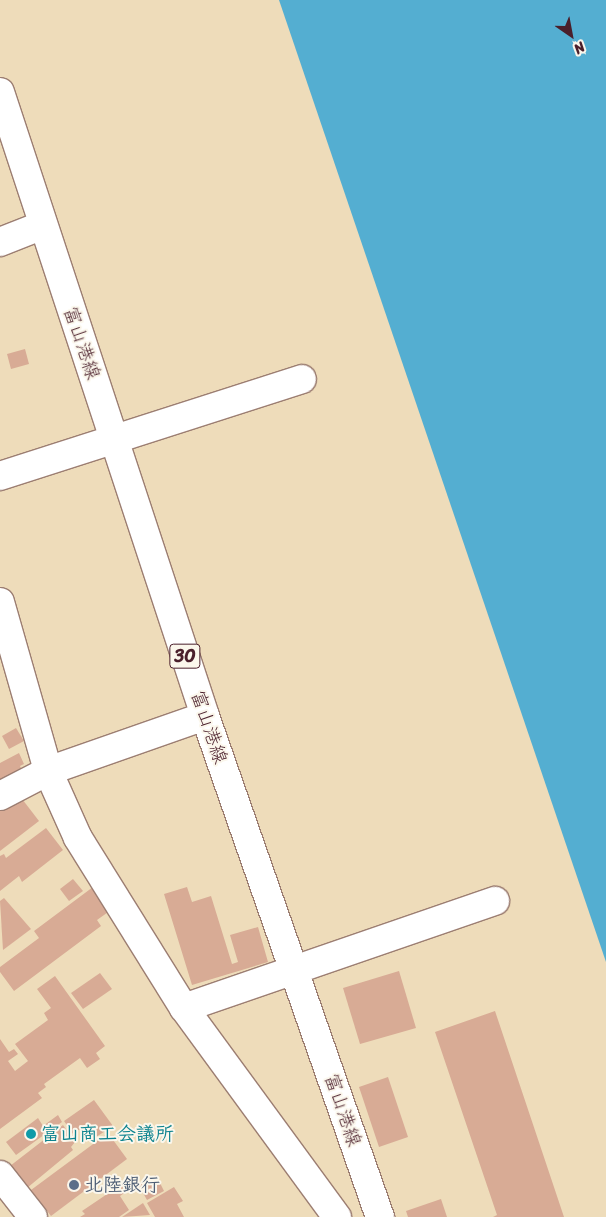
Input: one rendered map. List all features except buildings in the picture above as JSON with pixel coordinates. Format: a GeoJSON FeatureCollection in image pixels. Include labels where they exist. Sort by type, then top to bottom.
{"type":"FeatureCollection","features":[{"type":"Feature","properties":{"kind":"street","name":"富山港線"},"geometry":{"type":"LineString","coordinates":[[0,92],[205,716],[380,1217]]}},
{"type":"Feature","properties":{"kind":"street"},"geometry":{"type":"LineString","coordinates":[[0,242],[43,225]]}},
{"type":"Feature","properties":{"kind":"street"},"geometry":{"type":"LineString","coordinates":[[0,476],[302,379]]}},
{"type":"Feature","properties":{"kind":"street"},"geometry":{"type":"LineString","coordinates":[[0,602],[48,771],[78,838],[184,1008],[337,1217]]}},
{"type":"Feature","properties":{"kind":"street"},"geometry":{"type":"LineString","coordinates":[[0,796],[48,771],[205,716]]}},
{"type":"Feature","properties":{"kind":"street"},"geometry":{"type":"LineString","coordinates":[[184,1008],[495,901]]}},
{"type":"Feature","properties":{"kind":"street"},"geometry":{"type":"LineString","coordinates":[[0,1175],[33,1217]]}},
{"type":"Feature","properties":{"kind":"water"},"geometry":{"type":"Polygon","coordinates":[[[279,0],[606,0],[606,962],[279,0]]]}},
{"type":"Feature","properties":{"kind":"place","name":"富山商工会議所"},"geometry":{"type":"Point","coordinates":[31,1134]}},
{"type":"Feature","properties":{"kind":"place","name":"北陸銀行"},"geometry":{"type":"Point","coordinates":[74,1185]}}]}
